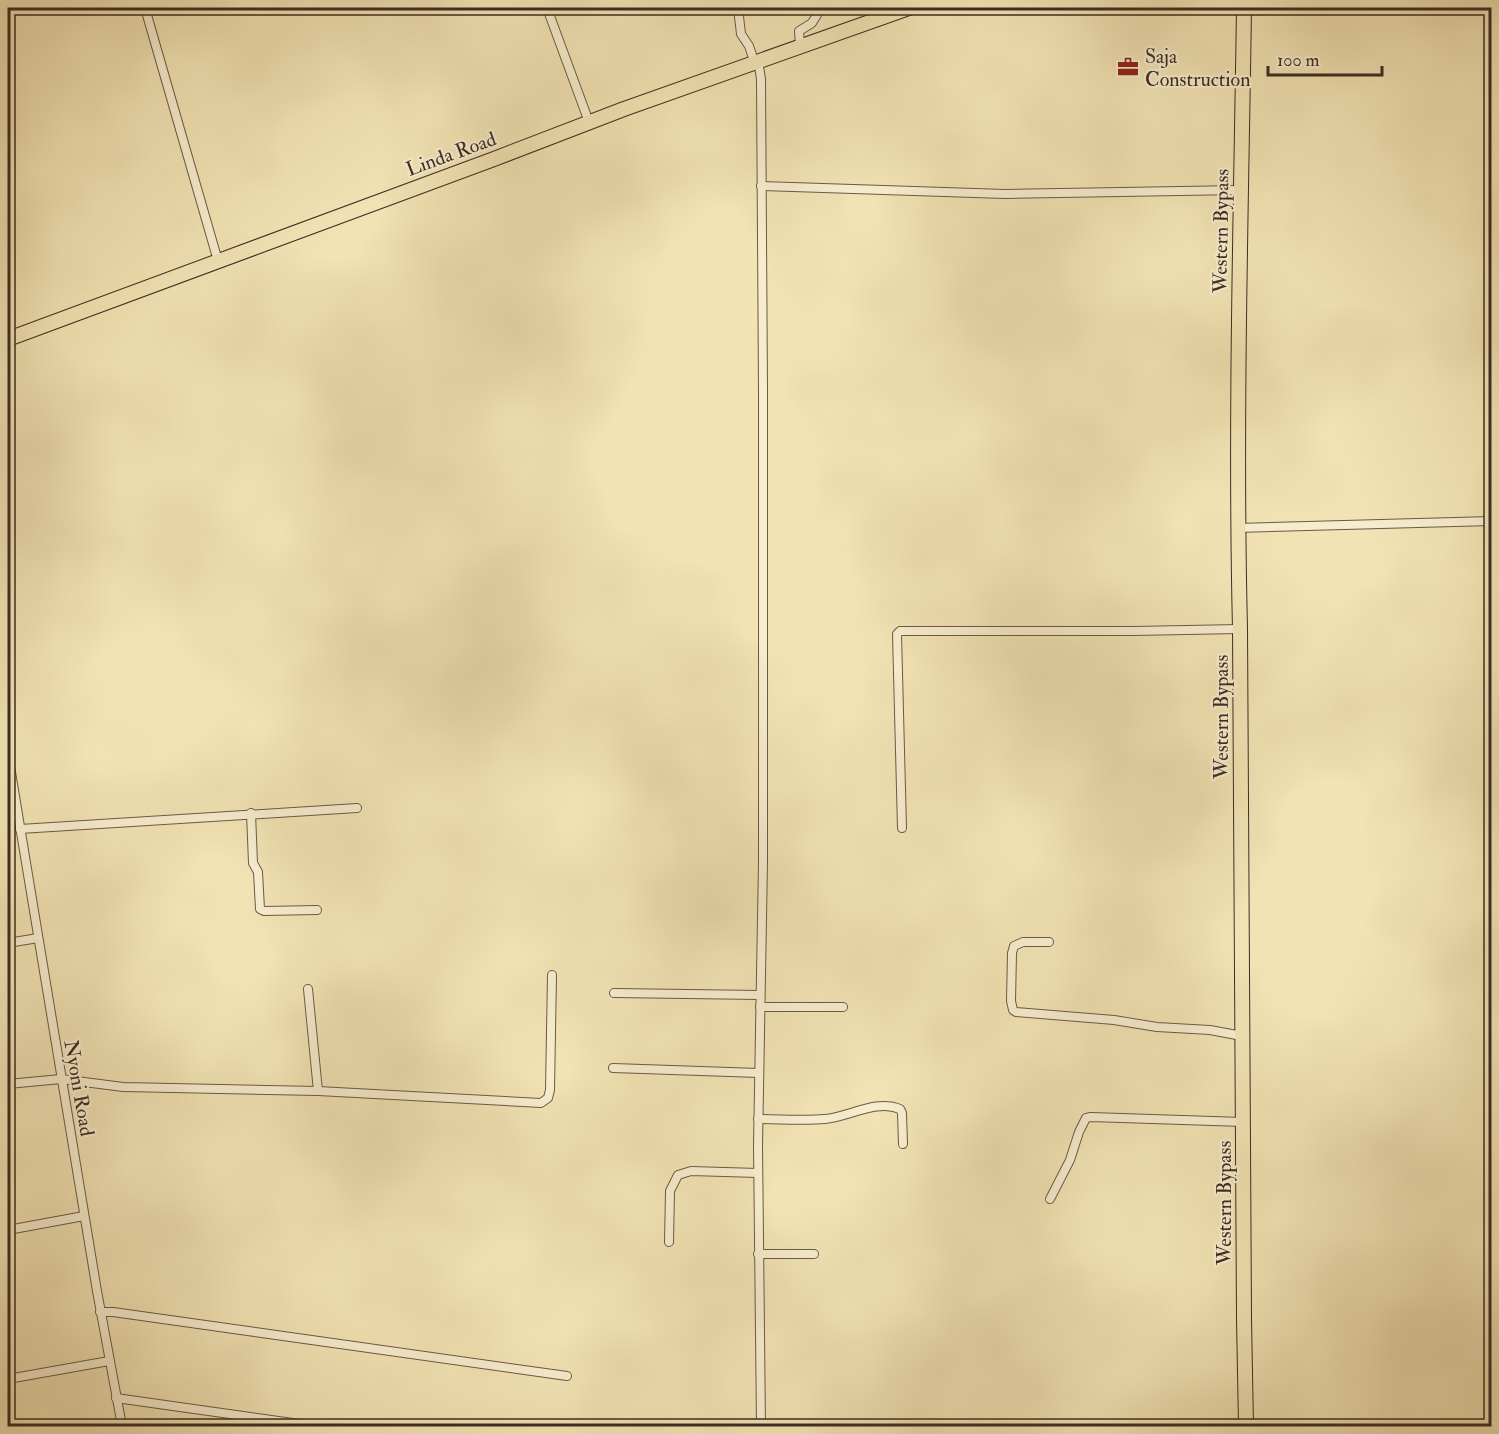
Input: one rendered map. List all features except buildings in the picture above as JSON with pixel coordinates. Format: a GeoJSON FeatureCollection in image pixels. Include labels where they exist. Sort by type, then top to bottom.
{"type":"FeatureCollection","features":[{"type":"Feature","properties":{"kind":"main road","name":"Linda Road"},"geometry":{"type":"LineString","coordinates":[[8,339],[589,122],[909,8]]}},
{"type":"Feature","properties":{"kind":"main road","name":"Western Bypass"},"geometry":{"type":"LineString","coordinates":[[1244,8],[1240,190],[1238,528],[1246,1426]]}},
{"type":"Feature","properties":{"kind":"street"},"geometry":{"type":"LineString","coordinates":[[145,8],[218,261]]}},
{"type":"Feature","properties":{"kind":"street"},"geometry":{"type":"LineString","coordinates":[[547,8],[589,122]]}},
{"type":"Feature","properties":{"kind":"street"},"geometry":{"type":"LineString","coordinates":[[738,8],[741,34],[756,61],[761,79],[763,861],[758,1119],[761,1426]]}},
{"type":"Feature","properties":{"kind":"street"},"geometry":{"type":"LineString","coordinates":[[801,45],[800,31],[812,23],[821,8]]}},
{"type":"Feature","properties":{"kind":"street"},"geometry":{"type":"LineString","coordinates":[[761,186],[1005,194],[1240,190]]}},
{"type":"Feature","properties":{"kind":"street"},"geometry":{"type":"LineString","coordinates":[[1238,528],[1491,521]]}},
{"type":"Feature","properties":{"kind":"street"},"geometry":{"type":"LineString","coordinates":[[902,828],[897,634],[900,631],[1240,629]]}},
{"type":"Feature","properties":{"kind":"street","name":"Nyoni Road"},"geometry":{"type":"LineString","coordinates":[[8,754],[100,1312],[122,1426]]}},
{"type":"Feature","properties":{"kind":"street"},"geometry":{"type":"LineString","coordinates":[[20,829],[357,808]]}},
{"type":"Feature","properties":{"kind":"street"},"geometry":{"type":"LineString","coordinates":[[251,813],[253,863],[258,872],[260,909],[264,911],[317,910]]}},
{"type":"Feature","properties":{"kind":"street"},"geometry":{"type":"LineString","coordinates":[[8,943],[38,938]]}},
{"type":"Feature","properties":{"kind":"street"},"geometry":{"type":"LineString","coordinates":[[1049,942],[1023,942],[1014,946],[1011,1001],[1013,1010],[1016,1012],[1114,1020],[1156,1027],[1210,1030],[1242,1036]]}},
{"type":"Feature","properties":{"kind":"street"},"geometry":{"type":"LineString","coordinates":[[8,1084],[61,1079],[123,1087],[318,1091],[482,1101],[545,1102],[550,1090],[552,975]]}},
{"type":"Feature","properties":{"kind":"street"},"geometry":{"type":"LineString","coordinates":[[308,989],[318,1091]]}},
{"type":"Feature","properties":{"kind":"street"},"geometry":{"type":"LineString","coordinates":[[614,993],[760,995]]}},
{"type":"Feature","properties":{"kind":"street"},"geometry":{"type":"LineString","coordinates":[[760,1007],[843,1007]]}},
{"type":"Feature","properties":{"kind":"street"},"geometry":{"type":"LineString","coordinates":[[613,1068],[759,1073]]}},
{"type":"Feature","properties":{"kind":"street"},"geometry":{"type":"LineString","coordinates":[[758,1119],[827,1119],[854,1111],[889,1106],[900,1109],[902,1113],[903,1144]]}},
{"type":"Feature","properties":{"kind":"street"},"geometry":{"type":"LineString","coordinates":[[1050,1199],[1070,1160],[1086,1118],[1243,1122]]}},
{"type":"Feature","properties":{"kind":"street"},"geometry":{"type":"LineString","coordinates":[[669,1242],[670,1191],[678,1175],[691,1171],[758,1173]]}},
{"type":"Feature","properties":{"kind":"street"},"geometry":{"type":"LineString","coordinates":[[8,1230],[84,1216]]}},
{"type":"Feature","properties":{"kind":"street"},"geometry":{"type":"LineString","coordinates":[[758,1254],[814,1254]]}},
{"type":"Feature","properties":{"kind":"street"},"geometry":{"type":"LineString","coordinates":[[100,1312],[124,1313],[567,1376]]}},
{"type":"Feature","properties":{"kind":"street"},"geometry":{"type":"LineString","coordinates":[[8,1379],[109,1360]]}},
{"type":"Feature","properties":{"kind":"street"},"geometry":{"type":"LineString","coordinates":[[116,1398],[314,1426]]}},
{"type":"Feature","properties":{"kind":"place","name":"Saja Construction"},"geometry":{"type":"Point","coordinates":[1128,67]}}]}
